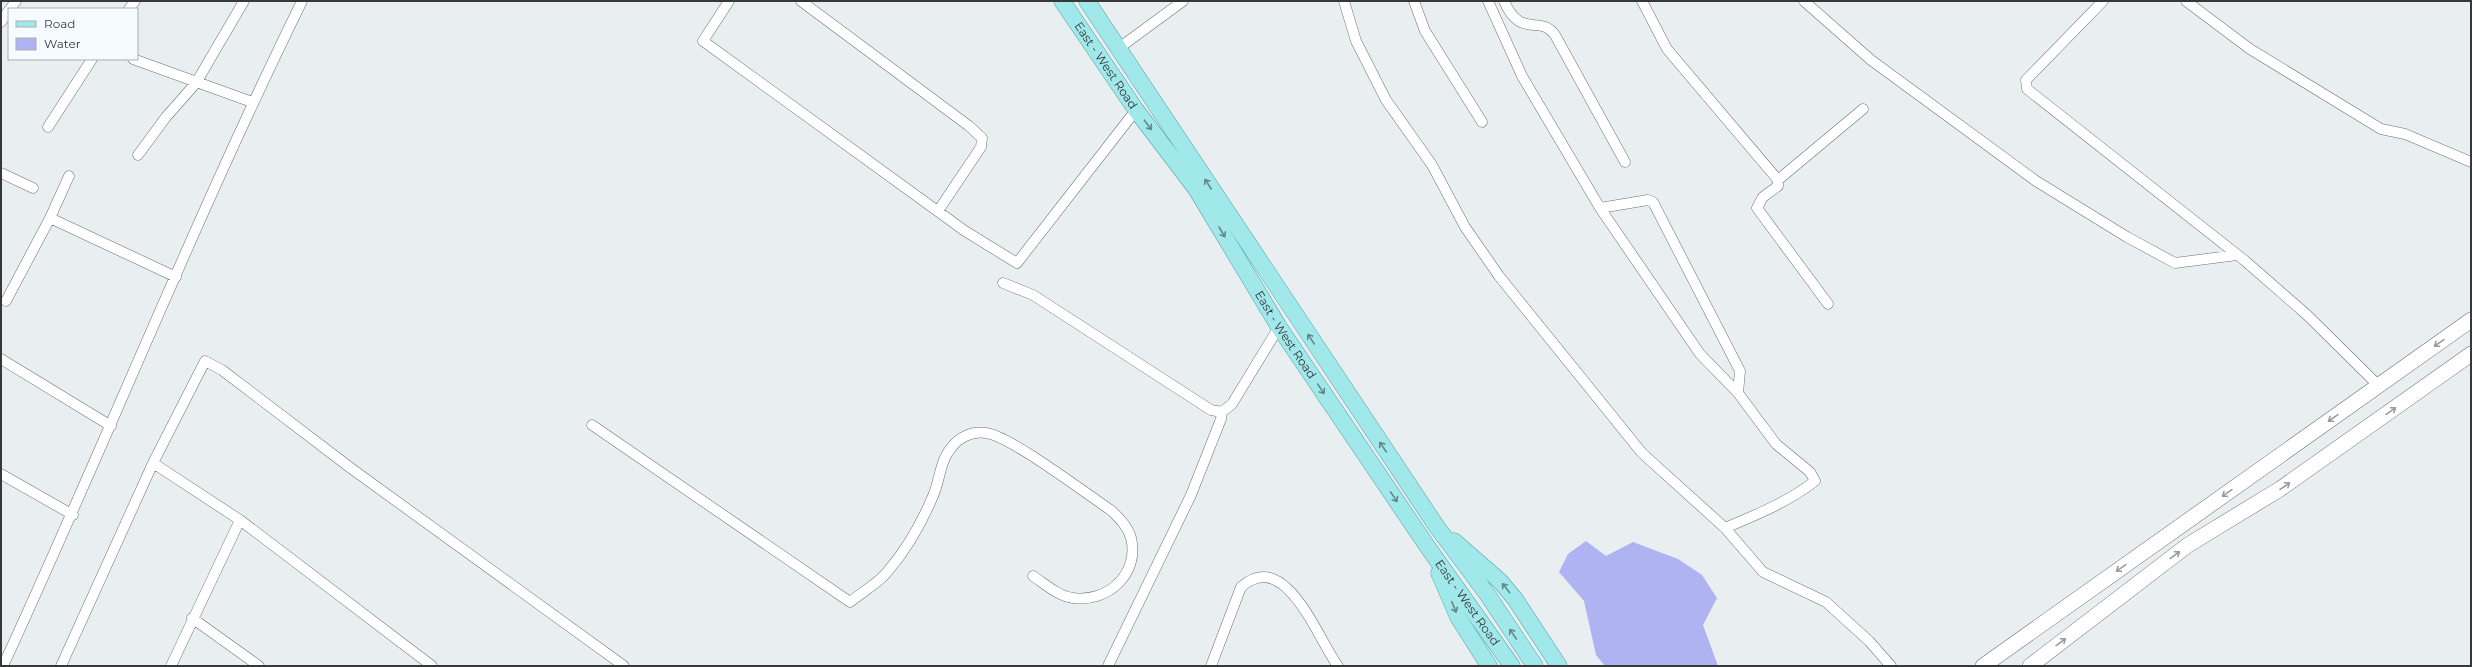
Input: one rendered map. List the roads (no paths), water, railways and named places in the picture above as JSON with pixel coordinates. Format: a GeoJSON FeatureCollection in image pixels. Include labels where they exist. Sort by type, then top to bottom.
{"type":"FeatureCollection","features":[{"type":"Feature","properties":{"kind":"main road","name":"East - West Road"},"geometry":{"type":"LineString","coordinates":[[1062,1],[1136,110],[1196,189],[1279,326],[1427,546],[1512,666]]}},
{"type":"Feature","properties":{"kind":"main road","name":"East - West Road"},"geometry":{"type":"LineString","coordinates":[[1087,1],[1437,527],[1487,594],[1535,666]]}},
{"type":"Feature","properties":{"kind":"main road"},"geometry":{"type":"LineString","coordinates":[[1983,666],[2471,320]]}},
{"type":"Feature","properties":{"kind":"main road"},"geometry":{"type":"LineString","coordinates":[[2030,666],[2188,546],[2280,489],[2471,354]]}},
{"type":"Feature","properties":{"kind":"main road"},"geometry":{"type":"LineString","coordinates":[[1437,527],[1486,566],[1500,580],[1559,666]]}},
{"type":"Feature","properties":{"kind":"main road"},"geometry":{"type":"LineString","coordinates":[[1427,546],[1458,617],[1489,666]]}},
{"type":"Feature","properties":{"kind":"street"},"geometry":{"type":"LineString","coordinates":[[138,155],[166,117],[196,84],[244,1]]}},
{"type":"Feature","properties":{"kind":"street"},"geometry":{"type":"LineString","coordinates":[[3,666],[73,515],[252,102],[302,1]]}},
{"type":"Feature","properties":{"kind":"street"},"geometry":{"type":"LineString","coordinates":[[729,1],[703,41],[938,211],[1017,263],[1136,110]]}},
{"type":"Feature","properties":{"kind":"street"},"geometry":{"type":"LineString","coordinates":[[801,1],[970,126],[982,138],[982,147],[938,211]]}},
{"type":"Feature","properties":{"kind":"street"},"geometry":{"type":"LineString","coordinates":[[1119,48],[1183,1]]}},
{"type":"Feature","properties":{"kind":"street"},"geometry":{"type":"LineString","coordinates":[[1344,1],[1356,41],[1386,100],[1432,165],[1465,227],[1499,276],[1642,453],[1724,528],[1763,572],[1826,602],[1869,641],[1891,666]]}},
{"type":"Feature","properties":{"kind":"street"},"geometry":{"type":"LineString","coordinates":[[1414,1],[1425,31],[1482,122]]}},
{"type":"Feature","properties":{"kind":"street"},"geometry":{"type":"LineString","coordinates":[[1488,1],[1522,76],[1600,208],[1700,354],[1738,393],[1776,444],[1810,472],[1815,481],[1800,492],[1772,507],[1724,528]]}},
{"type":"Feature","properties":{"kind":"street"},"geometry":{"type":"LineString","coordinates":[[1504,1],[1509,12],[1516,20],[1524,25],[1546,26],[1555,35],[1625,162]]}},
{"type":"Feature","properties":{"kind":"street"},"geometry":{"type":"LineString","coordinates":[[1642,1],[1667,49],[1778,180],[1778,186],[1763,197],[1757,208],[1828,304]]}},
{"type":"Feature","properties":{"kind":"street"},"geometry":{"type":"LineString","coordinates":[[1804,1],[1872,60],[2029,176],[2127,237],[2175,263],[2237,254]]}},
{"type":"Feature","properties":{"kind":"street"},"geometry":{"type":"LineString","coordinates":[[2103,1],[2026,80],[2027,89],[2237,254],[2306,314],[2379,386]]}},
{"type":"Feature","properties":{"kind":"street"},"geometry":{"type":"LineString","coordinates":[[2186,1],[2250,49],[2381,129],[2405,134],[2471,162]]}},
{"type":"Feature","properties":{"kind":"street"},"geometry":{"type":"LineString","coordinates":[[1,22],[7,11]]}},
{"type":"Feature","properties":{"kind":"street"},"geometry":{"type":"LineString","coordinates":[[48,127],[91,60]]}},
{"type":"Feature","properties":{"kind":"street"},"geometry":{"type":"LineString","coordinates":[[136,60],[196,84],[252,102]]}},
{"type":"Feature","properties":{"kind":"street"},"geometry":{"type":"LineString","coordinates":[[1778,180],[1863,109]]}},
{"type":"Feature","properties":{"kind":"street"},"geometry":{"type":"LineString","coordinates":[[1,173],[33,188]]}},
{"type":"Feature","properties":{"kind":"street"},"geometry":{"type":"LineString","coordinates":[[6,301],[50,218],[69,176]]}},
{"type":"Feature","properties":{"kind":"street"},"geometry":{"type":"LineString","coordinates":[[1600,208],[1648,200],[1653,202],[1740,371],[1738,393]]}},
{"type":"Feature","properties":{"kind":"street"},"geometry":{"type":"LineString","coordinates":[[50,218],[176,277]]}},
{"type":"Feature","properties":{"kind":"street"},"geometry":{"type":"LineString","coordinates":[[1003,283],[1033,295],[1212,410],[1222,412]]}},
{"type":"Feature","properties":{"kind":"street"},"geometry":{"type":"LineString","coordinates":[[1108,666],[1191,495],[1221,420],[1222,412],[1232,404],[1279,326]]}},
{"type":"Feature","properties":{"kind":"street"},"geometry":{"type":"LineString","coordinates":[[1,359],[111,426]]}},
{"type":"Feature","properties":{"kind":"street"},"geometry":{"type":"LineString","coordinates":[[61,666],[153,463],[205,361],[222,370],[352,469],[624,666]]}},
{"type":"Feature","properties":{"kind":"street"},"geometry":{"type":"LineString","coordinates":[[592,425],[850,602],[888,572],[914,533],[925,515],[936,490],[944,460],[951,448],[972,433],[986,433],[996,436],[1112,511],[1124,523],[1131,538],[1132,555],[1128,571],[1118,585],[1104,595],[1088,599],[1071,598],[1056,591],[1033,576]]}},
{"type":"Feature","properties":{"kind":"street"},"geometry":{"type":"LineString","coordinates":[[153,463],[240,520],[432,666]]}},
{"type":"Feature","properties":{"kind":"street"},"geometry":{"type":"LineString","coordinates":[[1,474],[73,515]]}},
{"type":"Feature","properties":{"kind":"street"},"geometry":{"type":"LineString","coordinates":[[171,666],[192,618],[240,520]]}},
{"type":"Feature","properties":{"kind":"street"},"geometry":{"type":"LineString","coordinates":[[1211,666],[1241,587],[1250,579],[1267,578],[1289,589],[1301,602],[1334,664]]}},
{"type":"Feature","properties":{"kind":"street"},"geometry":{"type":"LineString","coordinates":[[192,618],[259,666]]}},
{"type":"Feature","properties":{"kind":"water"},"geometry":{"type":"Polygon","coordinates":[[[1586,541],[1606,556],[1633,542],[1678,559],[1702,575],[1717,598],[1703,625],[1718,666],[1605,666],[1596,655],[1584,601],[1559,572],[1568,554],[1586,541]]]}}]}
